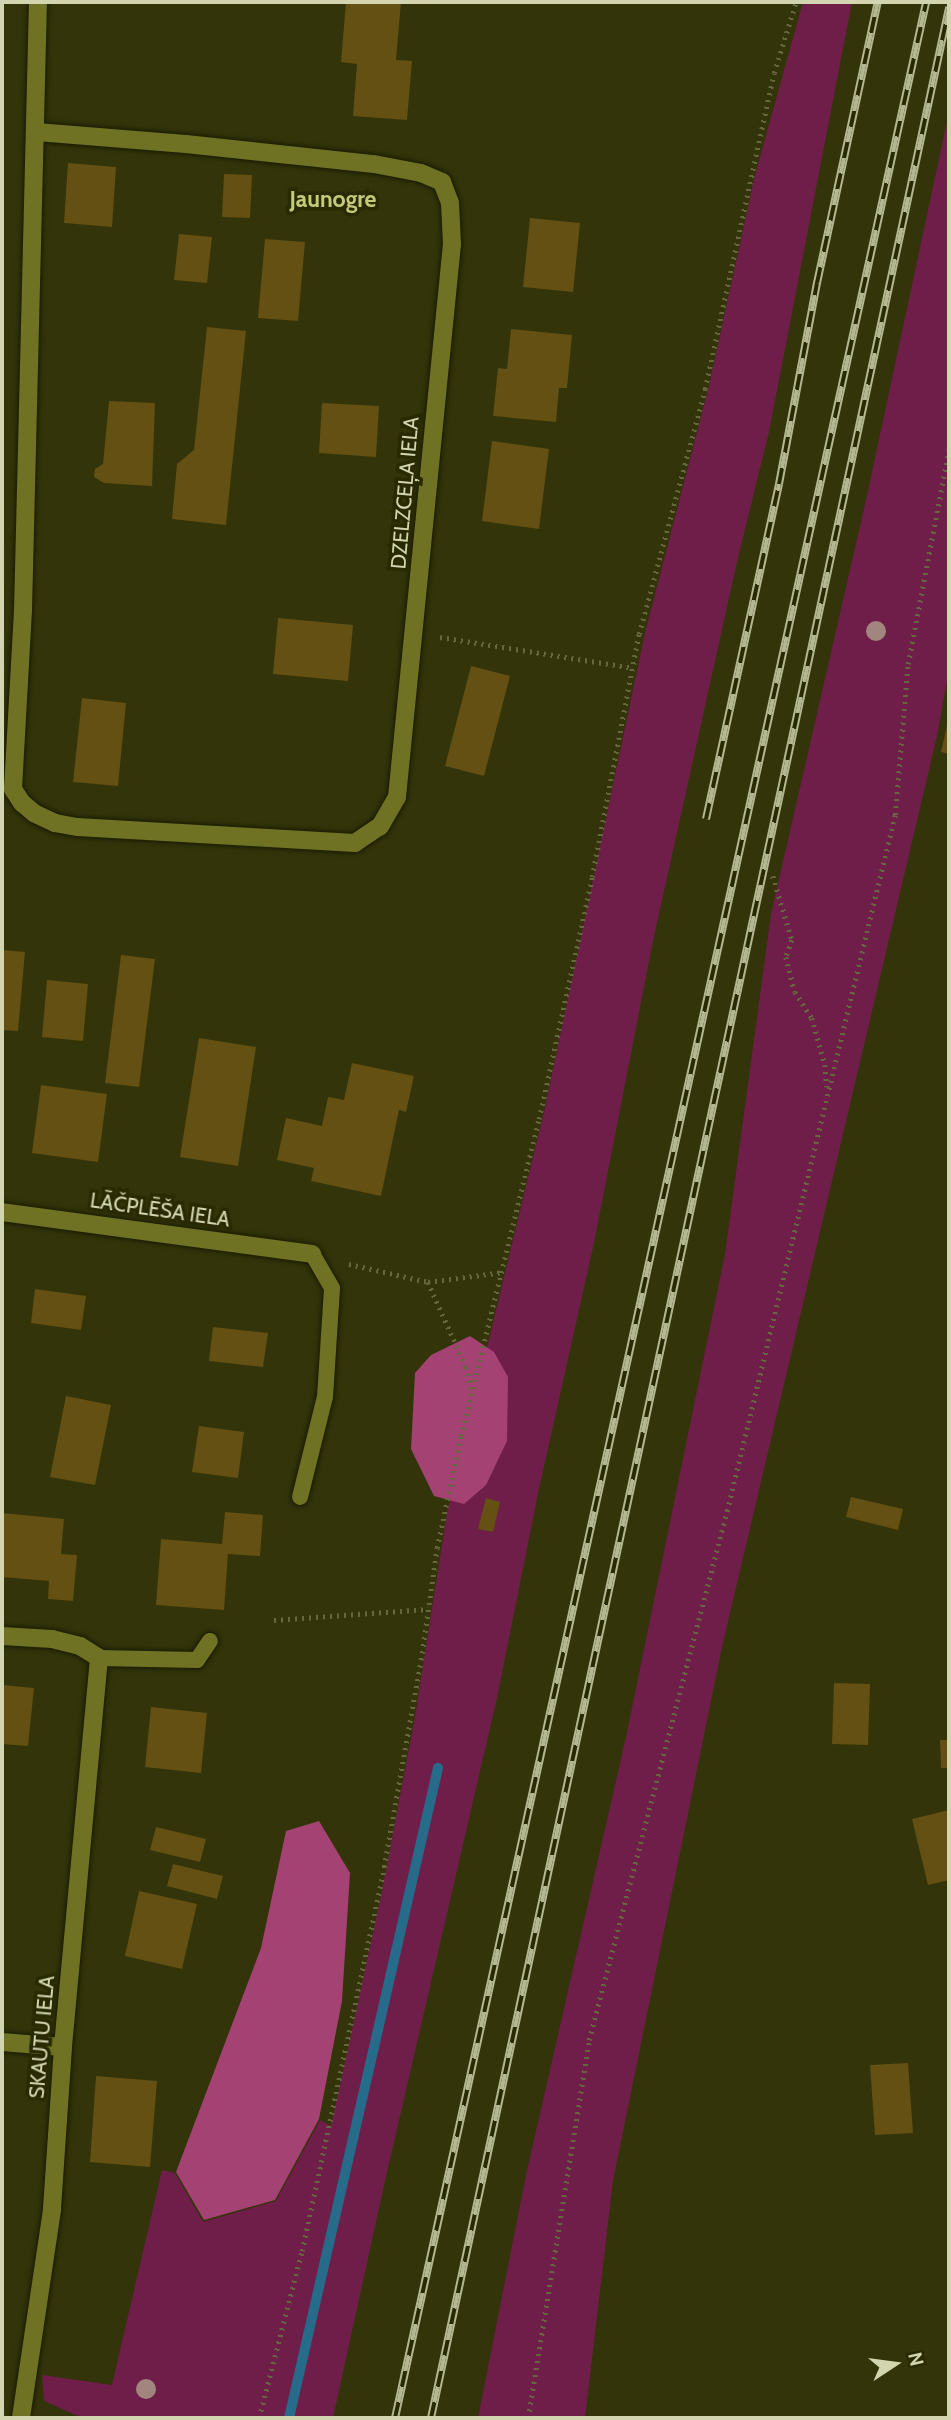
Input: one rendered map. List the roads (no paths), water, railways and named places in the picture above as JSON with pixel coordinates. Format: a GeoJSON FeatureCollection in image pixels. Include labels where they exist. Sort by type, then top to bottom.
{"type":"FeatureCollection","features":[{"type":"Feature","properties":{"kind":"street"},"geometry":{"type":"LineString","coordinates":[[37,132],[38,2]]}},
{"type":"Feature","properties":{"kind":"street","name":"DZELZCEĻA IELA"},"geometry":{"type":"LineString","coordinates":[[37,132],[374,164],[421,173],[442,182],[450,203],[452,244],[397,797],[380,826],[355,843],[78,827],[55,823],[34,813],[13,789],[22,635],[27,378],[37,132]]}},
{"type":"Feature","properties":{"kind":"street","name":"LĀČPLĒŠA IELA"},"geometry":{"type":"LineString","coordinates":[[2,1212],[312,1254]]}},
{"type":"Feature","properties":{"kind":"street"},"geometry":{"type":"LineString","coordinates":[[2,1636],[52,1639],[80,1646],[99,1658]]}},
{"type":"Feature","properties":{"kind":"street","name":"SKAUTU IELA"},"geometry":{"type":"LineString","coordinates":[[21,2418],[52,2210],[63,2047],[99,1658]]}},
{"type":"Feature","properties":{"kind":"street"},"geometry":{"type":"LineString","coordinates":[[2,2042],[63,2047]]}},
{"type":"Feature","properties":{"kind":"lane"},"geometry":{"type":"LineString","coordinates":[[300,1497],[325,1397],[332,1288],[312,1254]]}},
{"type":"Feature","properties":{"kind":"lane"},"geometry":{"type":"LineString","coordinates":[[99,1658],[197,1660],[210,1642]]}},
{"type":"Feature","properties":{"kind":"waterway"},"geometry":{"type":"LineString","coordinates":[[289,2418],[438,1768]]}},
{"type":"Feature","properties":{"kind":"railway"},"geometry":{"type":"LineString","coordinates":[[706,819],[779,484],[817,283],[878,2]]}},
{"type":"Feature","properties":{"kind":"railway"},"geometry":{"type":"LineString","coordinates":[[395,2418],[926,2]]}},
{"type":"Feature","properties":{"kind":"railway"},"geometry":{"type":"LineString","coordinates":[[431,2418],[949,7]]}},
{"type":"Feature","properties":{"kind":"district","name":"Jaunogre"},"geometry":{"type":"Point","coordinates":[333,199]}}]}
